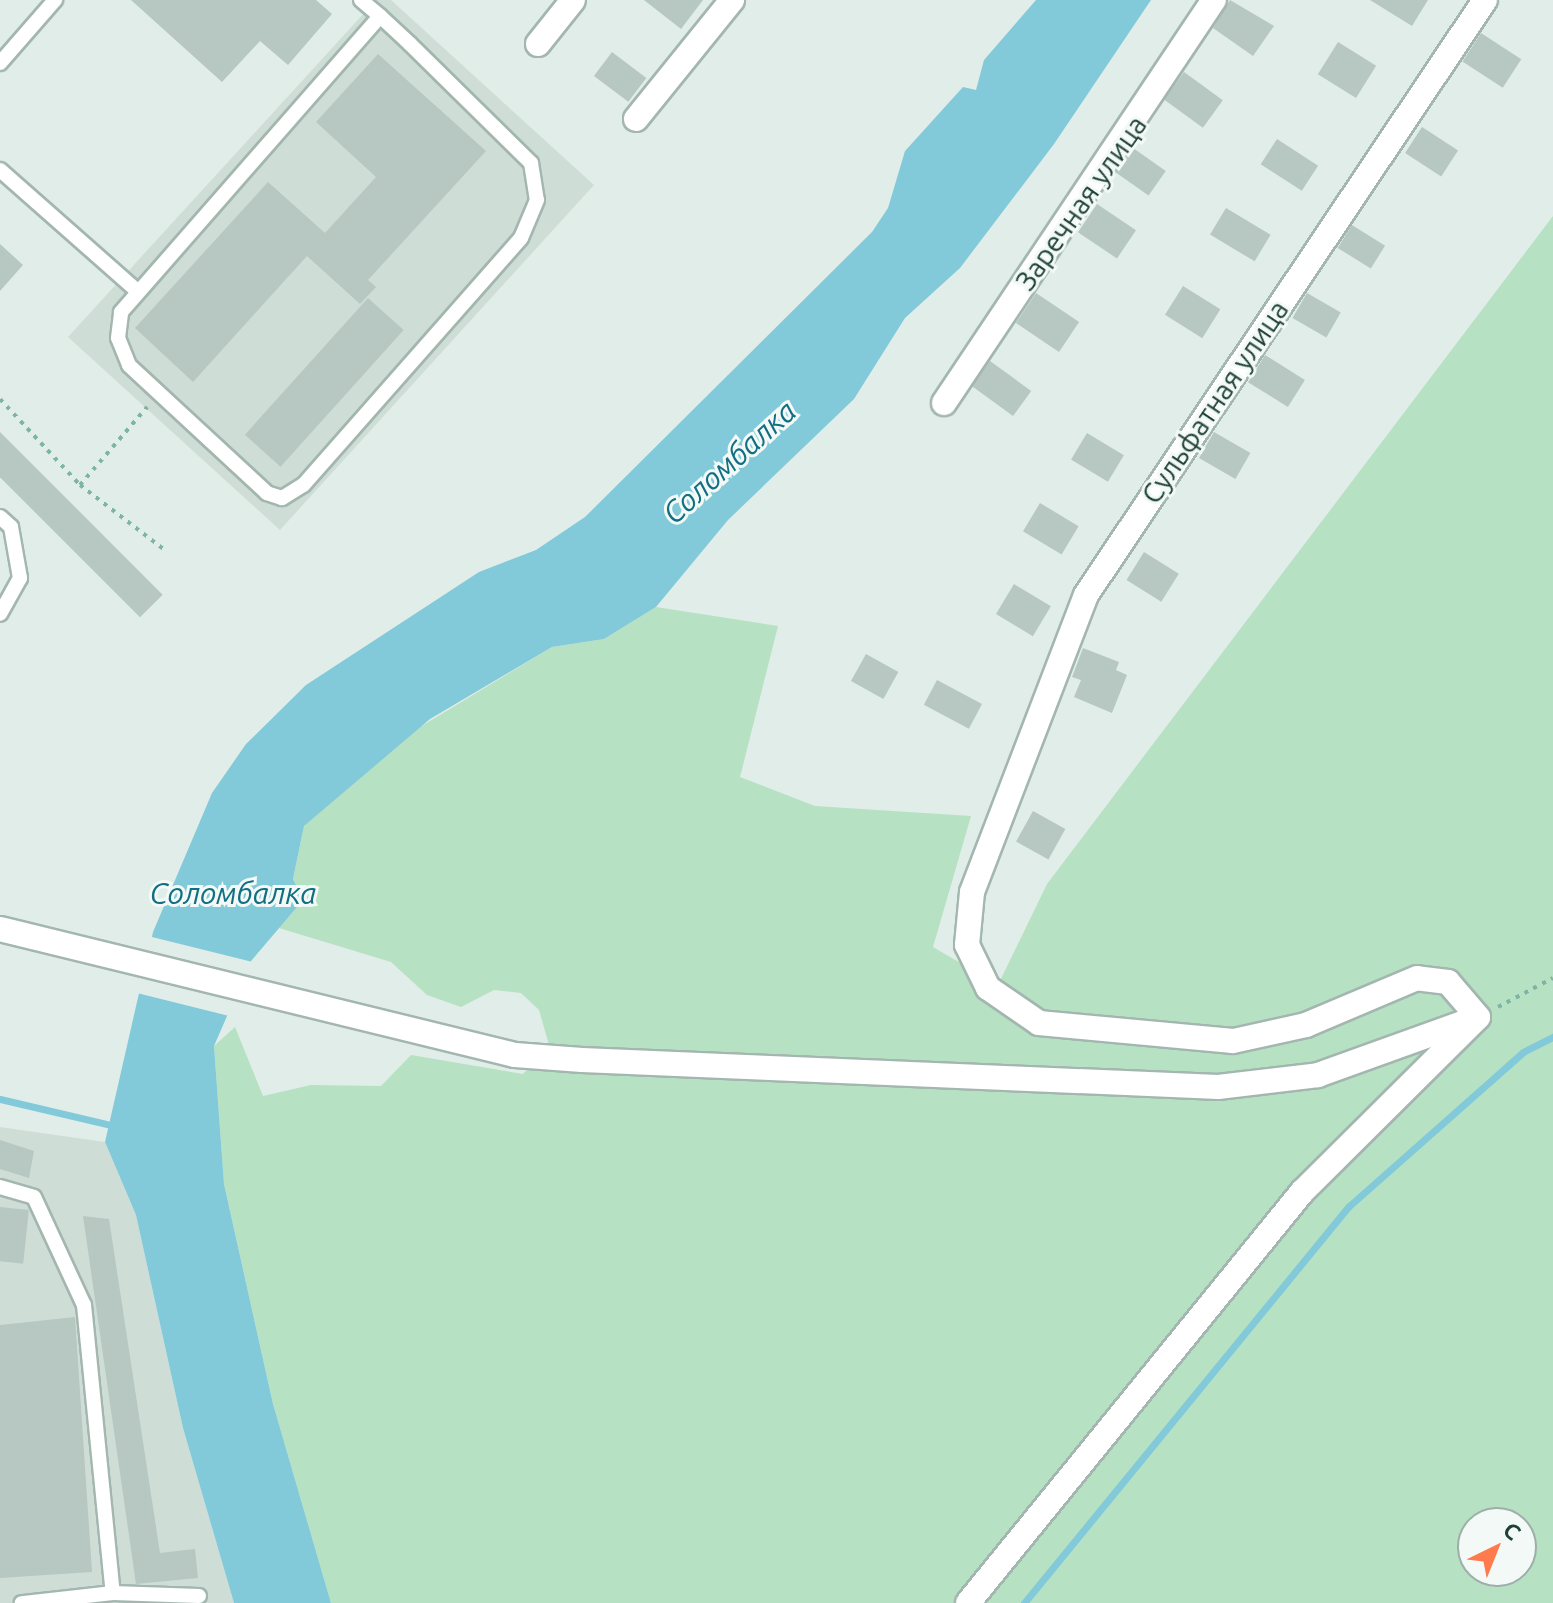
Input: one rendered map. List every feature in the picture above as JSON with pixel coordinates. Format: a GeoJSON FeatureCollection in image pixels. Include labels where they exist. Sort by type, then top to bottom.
{"type":"FeatureCollection","features":[{"type":"Feature","properties":{"kind":"street"},"geometry":{"type":"LineString","coordinates":[[538,44],[573,0]]}},
{"type":"Feature","properties":{"kind":"street"},"geometry":{"type":"LineString","coordinates":[[636,119],[732,0]]}},
{"type":"Feature","properties":{"kind":"street","name":"Заречная улица"},"geometry":{"type":"LineString","coordinates":[[944,403],[1214,0]]}},
{"type":"Feature","properties":{"kind":"street","name":"Сульфатная улица"},"geometry":{"type":"LineString","coordinates":[[1478,1017],[1448,982],[1417,978],[1306,1025],[1233,1041],[1039,1023],[988,988],[967,945],[972,892],[993,830],[1086,595],[1485,0]]}},
{"type":"Feature","properties":{"kind":"street"},"geometry":{"type":"LineString","coordinates":[[0,929],[515,1055],[1218,1087],[1318,1075],[1478,1017]]}},
{"type":"Feature","properties":{"kind":"street"},"geometry":{"type":"LineString","coordinates":[[968,1603],[1310,1183],[1478,1017]]}},
{"type":"Feature","properties":{"kind":"lane"},"geometry":{"type":"LineString","coordinates":[[0,63],[55,0]]}},
{"type":"Feature","properties":{"kind":"lane"},"geometry":{"type":"LineString","coordinates":[[361,0],[380,16],[531,163],[537,200],[521,238],[303,485],[282,498],[267,493],[129,365],[118,338],[134,288],[380,16]]}},
{"type":"Feature","properties":{"kind":"lane"},"geometry":{"type":"LineString","coordinates":[[0,170],[134,288]]}},
{"type":"Feature","properties":{"kind":"lane"},"geometry":{"type":"LineString","coordinates":[[0,517],[11,527],[20,578],[0,614]]}},
{"type":"Feature","properties":{"kind":"lane"},"geometry":{"type":"LineString","coordinates":[[0,1187],[34,1197],[84,1305],[113,1593]]}},
{"type":"Feature","properties":{"kind":"lane"},"geometry":{"type":"LineString","coordinates":[[22,1603],[113,1593],[199,1596]]}},
{"type":"Feature","properties":{"kind":"path"},"geometry":{"type":"LineString","coordinates":[[80,485],[159,393]]}},
{"type":"Feature","properties":{"kind":"path"},"geometry":{"type":"LineString","coordinates":[[0,399],[80,485],[166,551]]}},
{"type":"Feature","properties":{"kind":"path"},"geometry":{"type":"LineString","coordinates":[[1478,1017],[1553,978]]}},
{"type":"Feature","properties":{"kind":"shaded area"},"geometry":{"type":"Polygon","coordinates":[[[376,0],[391,0],[594,185],[280,530],[68,337],[376,0]]]}},
{"type":"Feature","properties":{"kind":"shaded area"},"geometry":{"type":"Polygon","coordinates":[[[0,1127],[105,1142],[136,1215],[183,1428],[234,1603],[0,1603],[0,1127]]]}},
{"type":"Feature","properties":{"kind":"green space"},"geometry":{"type":"Polygon","coordinates":[[[1553,216],[1553,1603],[331,1603],[273,1404],[224,1184],[214,1046],[235,1027],[263,1096],[311,1085],[381,1086],[411,1055],[523,1074],[549,1045],[539,1010],[521,993],[494,990],[461,1007],[427,995],[391,962],[279,928],[303,900],[293,879],[304,826],[392,744],[552,647],[604,639],[656,607],[778,626],[740,777],[815,806],[971,816],[933,947],[998,985],[1047,884],[1553,216]]]}},
{"type":"Feature","properties":{"kind":"water","name":"Соломбалка"},"geometry":{"type":"Polygon","coordinates":[[[1036,0],[1151,0],[1054,144],[960,268],[905,318],[854,399],[728,520],[656,607],[604,639],[552,647],[430,719],[304,826],[293,879],[303,900],[251,961],[214,1046],[224,1184],[273,1404],[331,1603],[234,1603],[183,1428],[136,1215],[105,1142],[153,932],[212,793],[246,744],[306,685],[479,572],[536,550],[585,517],[872,232],[888,208],[905,151],[963,87],[976,90],[984,60],[1036,0]]]}},
{"type":"Feature","properties":{"kind":"pier"},"geometry":{"type":"Polygon","coordinates":[[[148,936],[255,963],[241,1019],[134,992],[148,936]]]}},
{"type":"Feature","properties":{"kind":"building"},"geometry":{"type":"Polygon","coordinates":[[[131,0],[316,0],[332,14],[288,65],[260,41],[222,82],[131,0]]]}},
{"type":"Feature","properties":{"kind":"building"},"geometry":{"type":"Polygon","coordinates":[[[644,0],[703,0],[681,29],[644,0]]]}},
{"type":"Feature","properties":{"kind":"building"},"geometry":{"type":"Polygon","coordinates":[[[1230,0],[1274,26],[1253,56],[1213,28],[1230,0]]]}},
{"type":"Feature","properties":{"kind":"building"},"geometry":{"type":"Polygon","coordinates":[[[1370,0],[1428,0],[1412,26],[1370,0]]]}},
{"type":"Feature","properties":{"kind":"building"},"geometry":{"type":"Polygon","coordinates":[[[1481,33],[1521,59],[1503,88],[1462,62],[1481,33]]]}},
{"type":"Feature","properties":{"kind":"building"},"geometry":{"type":"Polygon","coordinates":[[[1338,42],[1376,66],[1356,98],[1318,74],[1338,42]]]}},
{"type":"Feature","properties":{"kind":"building"},"geometry":{"type":"Polygon","coordinates":[[[612,52],[646,78],[628,102],[594,76],[612,52]]]}},
{"type":"Feature","properties":{"kind":"building"},"geometry":{"type":"Polygon","coordinates":[[[378,54],[486,151],[368,280],[376,287],[360,304],[307,256],[193,382],[135,328],[268,182],[325,233],[376,177],[316,122],[378,54]]]}},
{"type":"Feature","properties":{"kind":"building"},"geometry":{"type":"Polygon","coordinates":[[[1184,72],[1223,100],[1203,128],[1164,100],[1184,72]]]}},
{"type":"Feature","properties":{"kind":"building"},"geometry":{"type":"Polygon","coordinates":[[[1422,127],[1458,150],[1441,176],[1405,153],[1422,127]]]}},
{"type":"Feature","properties":{"kind":"building"},"geometry":{"type":"Polygon","coordinates":[[[1277,139],[1318,166],[1302,191],[1261,164],[1277,139]]]}},
{"type":"Feature","properties":{"kind":"building"},"geometry":{"type":"Polygon","coordinates":[[[1133,148],[1166,171],[1149,196],[1116,173],[1133,148]]]}},
{"type":"Feature","properties":{"kind":"building"},"geometry":{"type":"Polygon","coordinates":[[[1097,204],[1136,230],[1117,258],[1078,232],[1097,204]]]}},
{"type":"Feature","properties":{"kind":"building"},"geometry":{"type":"Polygon","coordinates":[[[1226,208],[1271,235],[1255,261],[1210,235],[1226,208]]]}},
{"type":"Feature","properties":{"kind":"building"},"geometry":{"type":"Polygon","coordinates":[[[1352,225],[1385,246],[1371,269],[1338,248],[1352,225]]]}},
{"type":"Feature","properties":{"kind":"building"},"geometry":{"type":"Polygon","coordinates":[[[0,244],[23,265],[0,291],[0,244]]]}},
{"type":"Feature","properties":{"kind":"building"},"geometry":{"type":"Polygon","coordinates":[[[1183,286],[1220,309],[1202,338],[1165,315],[1183,286]]]}},
{"type":"Feature","properties":{"kind":"building"},"geometry":{"type":"Polygon","coordinates":[[[1036,293],[1079,322],[1059,352],[1016,323],[1036,293]]]}},
{"type":"Feature","properties":{"kind":"building"},"geometry":{"type":"Polygon","coordinates":[[[1307,293],[1341,312],[1326,338],[1292,318],[1307,293]]]}},
{"type":"Feature","properties":{"kind":"building"},"geometry":{"type":"Polygon","coordinates":[[[368,298],[404,330],[281,467],[245,435],[368,298]]]}},
{"type":"Feature","properties":{"kind":"building"},"geometry":{"type":"Polygon","coordinates":[[[1265,355],[1305,380],[1288,407],[1248,382],[1265,355]]]}},
{"type":"Feature","properties":{"kind":"building"},"geometry":{"type":"Polygon","coordinates":[[[990,361],[1031,391],[1013,416],[972,386],[990,361]]]}},
{"type":"Feature","properties":{"kind":"building"},"geometry":{"type":"Polygon","coordinates":[[[0,432],[163,595],[140,617],[0,477],[0,432]]]}},
{"type":"Feature","properties":{"kind":"building"},"geometry":{"type":"Polygon","coordinates":[[[1214,432],[1250,453],[1235,479],[1199,458],[1214,432]]]}},
{"type":"Feature","properties":{"kind":"building"},"geometry":{"type":"Polygon","coordinates":[[[1087,433],[1124,455],[1108,482],[1071,460],[1087,433]]]}},
{"type":"Feature","properties":{"kind":"building"},"geometry":{"type":"Polygon","coordinates":[[[1040,503],[1079,526],[1062,554],[1023,531],[1040,503]]]}},
{"type":"Feature","properties":{"kind":"building"},"geometry":{"type":"Polygon","coordinates":[[[1144,552],[1179,574],[1161,602],[1127,580],[1144,552]]]}},
{"type":"Feature","properties":{"kind":"building"},"geometry":{"type":"Polygon","coordinates":[[[1014,584],[1051,606],[1033,636],[996,614],[1014,584]]]}},
{"type":"Feature","properties":{"kind":"building"},"geometry":{"type":"Polygon","coordinates":[[[1083,648],[1119,662],[1116,670],[1127,675],[1112,713],[1074,697],[1081,680],[1072,677],[1083,648]]]}},
{"type":"Feature","properties":{"kind":"building"},"geometry":{"type":"Polygon","coordinates":[[[866,654],[898,672],[883,699],[851,681],[866,654]]]}},
{"type":"Feature","properties":{"kind":"building"},"geometry":{"type":"Polygon","coordinates":[[[937,680],[982,704],[969,729],[924,705],[937,680]]]}},
{"type":"Feature","properties":{"kind":"building"},"geometry":{"type":"Polygon","coordinates":[[[1033,811],[1065,829],[1048,860],[1016,842],[1033,811]]]}},
{"type":"Feature","properties":{"kind":"building"},"geometry":{"type":"Polygon","coordinates":[[[0,1140],[34,1151],[29,1178],[0,1169],[0,1140]]]}},
{"type":"Feature","properties":{"kind":"building"},"geometry":{"type":"Polygon","coordinates":[[[0,1207],[29,1210],[23,1264],[0,1261],[0,1207]]]}},
{"type":"Feature","properties":{"kind":"building"},"geometry":{"type":"Polygon","coordinates":[[[83,1216],[109,1219],[160,1553],[195,1549],[198,1578],[136,1584],[83,1216]]]}},
{"type":"Feature","properties":{"kind":"building"},"geometry":{"type":"Polygon","coordinates":[[[75,1317],[92,1572],[0,1578],[0,1325],[75,1317]]]}},
{"type":"Feature","properties":{"kind":"waterway"},"geometry":{"type":"LineString","coordinates":[[1024,1603],[1348,1207],[1523,1052],[1553,1037]]}},
{"type":"Feature","properties":{"kind":"waterway"},"geometry":{"type":"LineString","coordinates":[[0,1099],[107,1124]]}}]}
